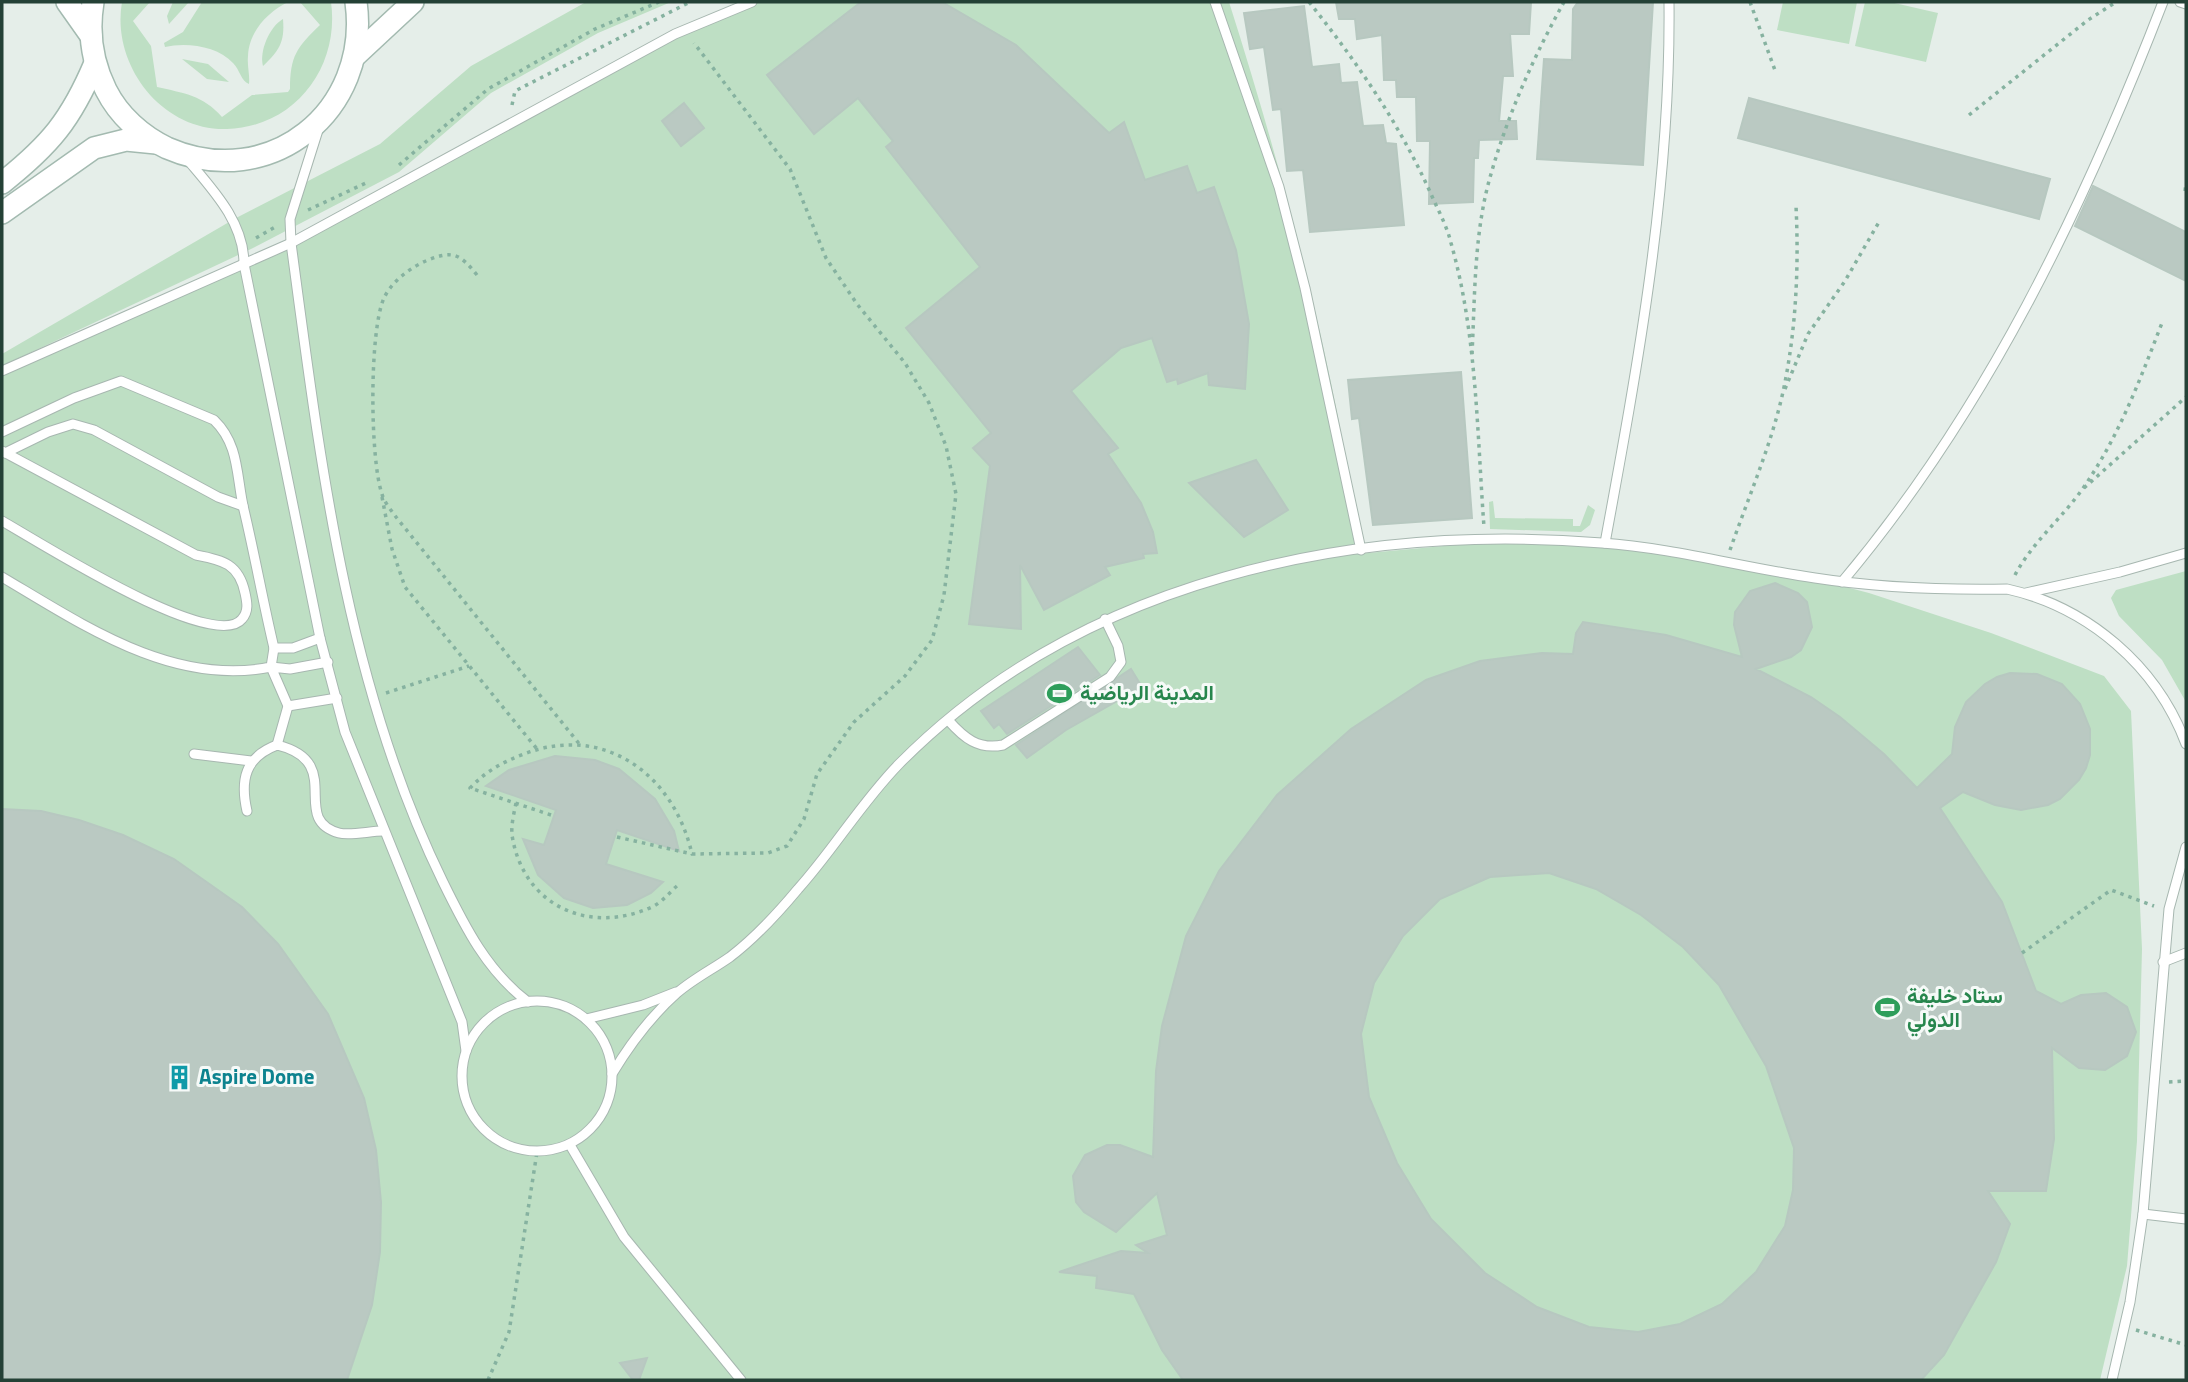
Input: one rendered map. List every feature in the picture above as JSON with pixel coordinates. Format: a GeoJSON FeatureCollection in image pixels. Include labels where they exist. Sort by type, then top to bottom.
{"type":"FeatureCollection","features":[{"type":"Feature","properties":{"kind":"main road"},"geometry":{"type":"LineString","coordinates":[[67,2],[91,36]]}},
{"type":"Feature","properties":{"kind":"main road"},"geometry":{"type":"LineString","coordinates":[[93,2],[91,36],[95,63],[118,110],[158,144]]}},
{"type":"Feature","properties":{"kind":"main road"},"geometry":{"type":"LineString","coordinates":[[2,213],[94,148],[126,140],[158,144],[184,155],[226,161],[268,154],[287,145],[321,119],[343,90],[355,56],[358,37],[356,2]]}},
{"type":"Feature","properties":{"kind":"main road"},"geometry":{"type":"LineString","coordinates":[[355,56],[412,2]]}},
{"type":"Feature","properties":{"kind":"main road"},"geometry":{"type":"LineString","coordinates":[[2,183],[45,148],[65,122],[95,63]]}},
{"type":"Feature","properties":{"kind":"lane"},"geometry":{"type":"LineString","coordinates":[[2,371],[291,243],[684,30],[752,2]]}},
{"type":"Feature","properties":{"kind":"lane"},"geometry":{"type":"LineString","coordinates":[[1214,2],[1279,187],[1305,288],[1361,550]]}},
{"type":"Feature","properties":{"kind":"lane"},"geometry":{"type":"LineString","coordinates":[[1605,543],[1636,378],[1655,246],[1670,86],[1669,2]]}},
{"type":"Feature","properties":{"kind":"lane"},"geometry":{"type":"LineString","coordinates":[[1842,582],[1895,519],[1950,439],[2039,285],[2099,157],[2163,2]]}},
{"type":"Feature","properties":{"kind":"lane"},"geometry":{"type":"LineString","coordinates":[[2180,2],[2186,4]]}},
{"type":"Feature","properties":{"kind":"lane"},"geometry":{"type":"LineString","coordinates":[[321,119],[290,219],[291,243],[327,495],[350,612],[382,724],[422,839],[462,921],[492,968],[528,1002]]}},
{"type":"Feature","properties":{"kind":"lane"},"geometry":{"type":"LineString","coordinates":[[184,155],[219,197],[244,245],[244,264],[320,638],[345,733],[462,1022],[466,1051],[461,1080],[468,1108],[485,1131],[509,1146],[537,1152],[570,1144],[588,1132],[601,1116],[610,1096],[612,1074],[609,1054],[600,1035],[586,1019],[569,1008],[549,1002],[528,1002],[502,1010],[480,1027],[466,1051]]}},
{"type":"Feature","properties":{"kind":"lane"},"geometry":{"type":"LineString","coordinates":[[2,432],[121,381],[214,420],[226,432],[236,454],[243,506],[274,648],[271,667],[288,706],[277,745]]}},
{"type":"Feature","properties":{"kind":"lane"},"geometry":{"type":"LineString","coordinates":[[4,452],[73,424],[94,430],[218,497],[243,506]]}},
{"type":"Feature","properties":{"kind":"lane"},"geometry":{"type":"LineString","coordinates":[[2,521],[124,592],[211,626],[234,625],[243,618],[248,607],[242,579],[236,569],[225,561],[195,555],[4,452]]}},
{"type":"Feature","properties":{"kind":"lane"},"geometry":{"type":"LineString","coordinates":[[612,1074],[631,1043],[678,992],[733,954],[772,918],[898,765],[948,720],[1034,656],[1105,619],[1185,588],[1250,570],[1361,550],[1485,540],[1605,543],[1842,582],[2007,589],[2026,593],[2074,613],[2144,669],[2186,744]]}},
{"type":"Feature","properties":{"kind":"lane"},"geometry":{"type":"LineString","coordinates":[[2026,593],[2120,572],[2186,553]]}},
{"type":"Feature","properties":{"kind":"lane"},"geometry":{"type":"LineString","coordinates":[[2,577],[74,620],[174,665],[227,673],[271,667],[290,669],[328,662]]}},
{"type":"Feature","properties":{"kind":"lane"},"geometry":{"type":"LineString","coordinates":[[948,720],[976,744],[990,748],[1003,745],[1110,677],[1121,662],[1118,646],[1105,619]]}},
{"type":"Feature","properties":{"kind":"lane"},"geometry":{"type":"LineString","coordinates":[[274,648],[293,648],[320,638]]}},
{"type":"Feature","properties":{"kind":"lane"},"geometry":{"type":"LineString","coordinates":[[288,706],[337,698]]}},
{"type":"Feature","properties":{"kind":"lane"},"geometry":{"type":"LineString","coordinates":[[247,811],[242,791],[243,775],[251,761],[263,750],[277,745],[300,754],[311,766],[317,777],[314,808],[318,818],[327,827],[340,834],[383,831]]}},
{"type":"Feature","properties":{"kind":"lane"},"geometry":{"type":"LineString","coordinates":[[194,754],[251,761]]}},
{"type":"Feature","properties":{"kind":"lane"},"geometry":{"type":"LineString","coordinates":[[2112,1380],[2143,1214],[2169,909],[2186,847]]}},
{"type":"Feature","properties":{"kind":"lane"},"geometry":{"type":"LineString","coordinates":[[2163,962],[2186,953]]}},
{"type":"Feature","properties":{"kind":"lane"},"geometry":{"type":"LineString","coordinates":[[586,1019],[643,1005],[678,992]]}},
{"type":"Feature","properties":{"kind":"lane"},"geometry":{"type":"LineString","coordinates":[[570,1144],[624,1237],[741,1380]]}},
{"type":"Feature","properties":{"kind":"lane"},"geometry":{"type":"LineString","coordinates":[[2143,1214],[2186,1219]]}},
{"type":"Feature","properties":{"kind":"path"},"geometry":{"type":"LineString","coordinates":[[396,168],[488,89],[596,29],[659,2]]}},
{"type":"Feature","properties":{"kind":"path"},"geometry":{"type":"LineString","coordinates":[[517,119],[511,102],[515,91],[690,2]]}},
{"type":"Feature","properties":{"kind":"path"},"geometry":{"type":"LineString","coordinates":[[1309,2],[1389,110],[1422,171],[1452,244],[1472,363],[1485,540]]}},
{"type":"Feature","properties":{"kind":"path"},"geometry":{"type":"LineString","coordinates":[[1472,363],[1479,239],[1490,175],[1538,49],[1564,2]]}},
{"type":"Feature","properties":{"kind":"path"},"geometry":{"type":"LineString","coordinates":[[1750,2],[1776,73]]}},
{"type":"Feature","properties":{"kind":"path"},"geometry":{"type":"LineString","coordinates":[[1969,116],[2088,20],[2116,2]]}},
{"type":"Feature","properties":{"kind":"path"},"geometry":{"type":"LineString","coordinates":[[617,837],[692,854],[768,853],[787,846],[804,819],[817,774],[854,722],[905,676],[932,640],[944,595],[956,494],[946,446],[929,403],[905,363],[857,303],[826,258],[790,169],[684,30]]}},
{"type":"Feature","properties":{"kind":"path"},"geometry":{"type":"LineString","coordinates":[[244,245],[290,219],[373,179]]}},
{"type":"Feature","properties":{"kind":"path"},"geometry":{"type":"LineString","coordinates":[[2186,183],[2186,191]]}},
{"type":"Feature","properties":{"kind":"path"},"geometry":{"type":"LineString","coordinates":[[1783,394],[1799,266],[1797,206]]}},
{"type":"Feature","properties":{"kind":"path"},"geometry":{"type":"LineString","coordinates":[[1726,561],[1783,394],[1808,334],[1845,281],[1880,222]]}},
{"type":"Feature","properties":{"kind":"path"},"geometry":{"type":"LineString","coordinates":[[477,275],[463,258],[445,254],[413,266],[384,298],[373,371],[374,446],[392,549],[405,587],[537,749]]}},
{"type":"Feature","properties":{"kind":"path"},"geometry":{"type":"LineString","coordinates":[[2007,589],[2022,561],[2080,492],[2117,436],[2162,323]]}},
{"type":"Feature","properties":{"kind":"path"},"geometry":{"type":"LineString","coordinates":[[2080,492],[2186,397]]}},
{"type":"Feature","properties":{"kind":"path"},"geometry":{"type":"LineString","coordinates":[[382,495],[396,517],[581,746]]}},
{"type":"Feature","properties":{"kind":"path"},"geometry":{"type":"LineString","coordinates":[[400,688],[469,666]]}},
{"type":"Feature","properties":{"kind":"path"},"geometry":{"type":"LineString","coordinates":[[551,815],[470,788],[484,773],[537,749],[563,744],[598,748],[632,762],[652,777],[673,803],[687,832],[692,854]]}},
{"type":"Feature","properties":{"kind":"path"},"geometry":{"type":"LineString","coordinates":[[516,803],[512,833],[526,877],[540,893],[557,905],[587,918],[617,919],[657,905],[678,885]]}},
{"type":"Feature","properties":{"kind":"path"},"geometry":{"type":"LineString","coordinates":[[2022,953],[2110,890],[2169,909]]}},
{"type":"Feature","properties":{"kind":"path"},"geometry":{"type":"LineString","coordinates":[[488,1380],[509,1332],[537,1152]]}},
{"type":"Feature","properties":{"kind":"path"},"geometry":{"type":"LineString","coordinates":[[2124,1326],[2186,1345]]}},
{"type":"Feature","properties":{"kind":"green space"},"geometry":{"type":"Polygon","coordinates":[[[122,2],[150,2],[133,21],[151,46],[157,87],[200,99],[222,117],[252,95],[288,92],[296,53],[320,25],[300,2],[331,2],[332,26],[328,49],[320,70],[308,89],[292,105],[251,126],[227,129],[203,127],[181,119],[162,106],[146,90],[133,70],[124,48],[122,2]]]}},
{"type":"Feature","properties":{"kind":"green space"},"geometry":{"type":"Polygon","coordinates":[[[173,2],[189,2],[169,24],[167,16],[173,2]]]}},
{"type":"Feature","properties":{"kind":"green space"},"geometry":{"type":"Polygon","coordinates":[[[202,2],[288,2],[273,11],[261,23],[252,38],[248,56],[249,84],[227,57],[210,49],[192,45],[165,47],[164,43],[183,32],[202,2]]]}},
{"type":"Feature","properties":{"kind":"green space"},"geometry":{"type":"Polygon","coordinates":[[[586,2],[671,2],[598,33],[491,93],[399,172],[251,249],[2,366],[2,354],[236,218],[380,144],[471,66],[586,2]]]}},
{"type":"Feature","properties":{"kind":"green space","name":"المدينة الرياضية"},"geometry":{"type":"Polygon","coordinates":[[[752,2],[1229,2],[1276,158],[1316,316],[1339,422],[1357,554],[1509,540],[1605,543],[1799,575],[1869,593],[1991,633],[2104,676],[2131,711],[2142,949],[2137,1141],[2127,1266],[2100,1380],[2,1380],[2,371],[291,243],[675,34],[752,2]]]}},
{"type":"Feature","properties":{"kind":"green space"},"geometry":{"type":"Polygon","coordinates":[[[1783,2],[1857,2],[1849,44],[1777,30],[1783,2]]]}},
{"type":"Feature","properties":{"kind":"green space"},"geometry":{"type":"Polygon","coordinates":[[[1865,2],[1890,2],[1938,13],[1926,62],[1855,46],[1865,2]]]}},
{"type":"Feature","properties":{"kind":"green space"},"geometry":{"type":"Polygon","coordinates":[[[283,19],[280,46],[263,66],[262,54],[266,40],[273,28],[283,19]]]}},
{"type":"Feature","properties":{"kind":"green space"},"geometry":{"type":"Polygon","coordinates":[[[182,59],[208,64],[229,82],[207,79],[182,59]]]}},
{"type":"Feature","properties":{"kind":"green space"},"geometry":{"type":"Polygon","coordinates":[[[1493,501],[1495,518],[1573,519],[1573,526],[1580,526],[1588,505],[1595,510],[1590,525],[1581,532],[1490,529],[1489,502],[1493,501]]]}},
{"type":"Feature","properties":{"kind":"green space"},"geometry":{"type":"Polygon","coordinates":[[[2186,571],[2186,702],[2162,660],[2119,616],[2111,598],[2116,590],[2186,571]]]}},
{"type":"Feature","properties":{"kind":"building"},"geometry":{"type":"Polygon","coordinates":[[[861,2],[942,2],[1016,45],[1109,133],[1124,122],[1145,180],[1187,166],[1197,193],[1214,187],[1236,250],[1249,324],[1245,389],[1209,385],[1208,373],[1178,384],[1177,379],[1167,382],[1152,338],[1121,348],[1071,391],[1118,448],[1108,454],[1141,503],[1153,532],[1157,553],[1143,554],[1144,558],[1105,567],[1110,575],[1044,610],[1020,565],[1021,629],[969,624],[990,466],[973,448],[991,433],[906,328],[980,267],[886,147],[893,141],[858,98],[814,134],[767,75],[861,2]]]}},
{"type":"Feature","properties":{"kind":"building"},"geometry":{"type":"Polygon","coordinates":[[[1336,2],[1531,2],[1529,34],[1510,34],[1513,76],[1503,76],[1499,121],[1516,121],[1517,139],[1479,140],[1478,158],[1474,158],[1473,202],[1429,204],[1430,141],[1417,141],[1416,97],[1397,97],[1396,80],[1384,80],[1382,35],[1357,39],[1355,19],[1339,19],[1336,2]]]}},
{"type":"Feature","properties":{"kind":"building"},"geometry":{"type":"Polygon","coordinates":[[[1578,2],[1653,2],[1643,165],[1537,159],[1544,59],[1572,60],[1573,9],[1578,2]]]}},
{"type":"Feature","properties":{"kind":"building"},"geometry":{"type":"Polygon","coordinates":[[[1304,6],[1312,67],[1339,64],[1341,83],[1357,82],[1363,126],[1383,125],[1386,143],[1396,144],[1404,225],[1310,232],[1303,170],[1287,171],[1281,109],[1273,110],[1264,47],[1250,49],[1244,13],[1304,6]]]}},
{"type":"Feature","properties":{"kind":"building"},"geometry":{"type":"Polygon","coordinates":[[[1749,98],[2050,179],[2039,219],[1738,138],[1749,98]]]}},
{"type":"Feature","properties":{"kind":"building"},"geometry":{"type":"Polygon","coordinates":[[[684,103],[704,128],[681,146],[662,121],[684,103]]]}},
{"type":"Feature","properties":{"kind":"building"},"geometry":{"type":"Polygon","coordinates":[[[2093,186],[2186,232],[2186,281],[2075,226],[2093,186]]]}},
{"type":"Feature","properties":{"kind":"building"},"geometry":{"type":"Polygon","coordinates":[[[1461,372],[1472,518],[1373,525],[1359,418],[1352,419],[1348,380],[1461,372]]]}},
{"type":"Feature","properties":{"kind":"building"},"geometry":{"type":"Polygon","coordinates":[[[1256,460],[1288,510],[1244,537],[1189,483],[1256,460]]]}},
{"type":"Feature","properties":{"kind":"building","name":"ستاد خليفة الدولي"},"geometry":{"type":"Polygon","coordinates":[[[1775,583],[1798,593],[1807,602],[1812,627],[1801,650],[1791,657],[1756,669],[1811,697],[1840,717],[1884,754],[1917,788],[1952,754],[1955,727],[1966,702],[1997,677],[2010,673],[2037,674],[2062,684],[2080,704],[2090,729],[2090,755],[2086,768],[2079,780],[2060,799],[2048,805],[2021,810],[1995,805],[1963,792],[1940,808],[2002,902],[2036,991],[2061,1004],[2081,995],[2106,993],[2127,1007],[2136,1032],[2127,1056],[2105,1070],[2079,1068],[2052,1048],[2054,1139],[2046,1191],[1988,1191],[2010,1224],[1996,1262],[1944,1355],[1921,1380],[1183,1380],[1162,1350],[1134,1294],[1096,1288],[1097,1276],[1059,1272],[1121,1251],[1148,1253],[1136,1245],[1167,1235],[1157,1193],[1116,1232],[1084,1212],[1076,1202],[1073,1176],[1085,1155],[1107,1145],[1120,1145],[1153,1157],[1156,1071],[1162,1026],[1186,936],[1219,871],[1277,795],[1351,729],[1426,680],[1480,661],[1542,653],[1573,654],[1576,633],[1583,622],[1666,635],[1742,657],[1734,625],[1735,612],[1750,591],[1775,583]],[[1549,873],[1490,877],[1440,899],[1403,936],[1374,983],[1361,1034],[1369,1097],[1397,1163],[1431,1219],[1485,1273],[1537,1307],[1589,1327],[1638,1332],[1680,1324],[1722,1304],[1756,1272],[1785,1226],[1793,1190],[1794,1148],[1766,1066],[1719,985],[1683,947],[1641,915],[1596,889],[1549,873]]]}},
{"type":"Feature","properties":{"kind":"building"},"geometry":{"type":"Polygon","coordinates":[[[1078,647],[1100,675],[1007,734],[999,724],[994,728],[981,711],[1078,647]]]}},
{"type":"Feature","properties":{"kind":"building"},"geometry":{"type":"Polygon","coordinates":[[[1131,669],[1142,687],[1066,730],[1027,758],[1016,745],[1131,669]]]}},
{"type":"Feature","properties":{"kind":"building"},"geometry":{"type":"Polygon","coordinates":[[[555,756],[595,760],[619,769],[655,799],[674,831],[679,851],[617,830],[606,864],[663,882],[651,893],[627,905],[593,908],[564,898],[538,875],[523,839],[544,845],[556,810],[486,786],[509,770],[555,756]]]}},
{"type":"Feature","properties":{"kind":"building","name":"Aspire Dome"},"geometry":{"type":"Polygon","coordinates":[[[2,809],[41,811],[79,820],[123,835],[174,859],[242,907],[278,944],[328,1014],[364,1098],[376,1150],[381,1202],[380,1252],[372,1305],[347,1380],[2,1380],[2,809]]]}},
{"type":"Feature","properties":{"kind":"building"},"geometry":{"type":"Polygon","coordinates":[[[647,1358],[639,1380],[633,1380],[620,1363],[647,1358]]]}},
{"type":"Feature","properties":{"kind":"place","name":"المدينة الرياضية"},"geometry":{"type":"Point","coordinates":[1060,693]}},
{"type":"Feature","properties":{"kind":"place","name":"ستاد خليفة الدولي"},"geometry":{"type":"Point","coordinates":[1887,1008]}},
{"type":"Feature","properties":{"kind":"place","name":"Aspire Dome"},"geometry":{"type":"Point","coordinates":[179,1077]}}]}
